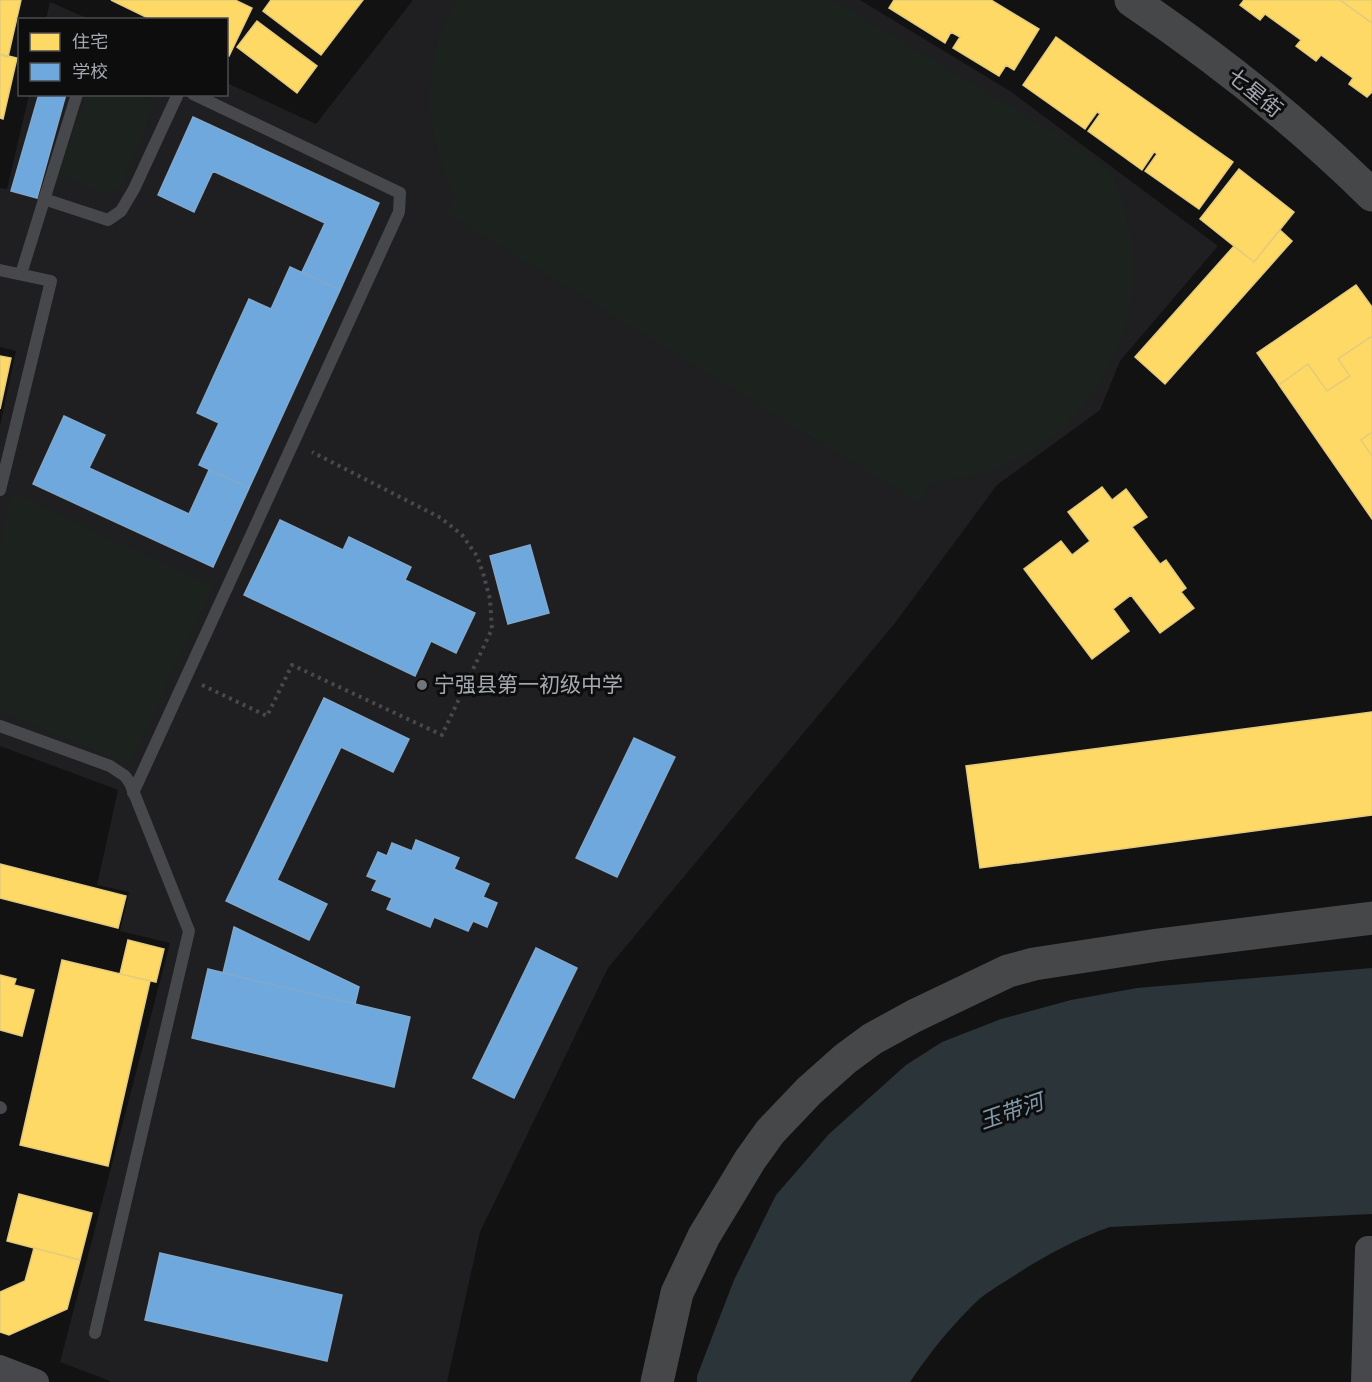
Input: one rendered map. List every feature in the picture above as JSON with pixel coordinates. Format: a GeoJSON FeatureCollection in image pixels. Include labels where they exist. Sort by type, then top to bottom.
{"type":"FeatureCollection","features":[{"type":"Feature","properties":{"kind":"street","name":"七星街"},"geometry":{"type":"LineString","coordinates":[[1131,0],[1246,83],[1310,137],[1372,195]]}},
{"type":"Feature","properties":{"kind":"street"},"geometry":{"type":"LineString","coordinates":[[657,1382],[677,1293],[704,1236],[750,1160],[770,1132],[809,1091],[872,1039],[1008,971],[1034,964],[1158,945],[1372,918]]}},
{"type":"Feature","properties":{"kind":"street"},"geometry":{"type":"LineString","coordinates":[[1365,1382],[1368,1250],[1372,1249]]}},
{"type":"Feature","properties":{"kind":"street"},"geometry":{"type":"LineString","coordinates":[[0,1368],[36,1382]]}},
{"type":"Feature","properties":{"kind":"lane"},"geometry":{"type":"LineString","coordinates":[[21,274],[76,96]]}},
{"type":"Feature","properties":{"kind":"lane"},"geometry":{"type":"LineString","coordinates":[[44,199],[108,220],[121,211],[134,189],[177,96]]}},
{"type":"Feature","properties":{"kind":"lane"},"geometry":{"type":"LineString","coordinates":[[133,793],[399,212],[400,193],[197,96]]}},
{"type":"Feature","properties":{"kind":"lane"},"geometry":{"type":"LineString","coordinates":[[0,270],[51,280],[0,490]]}},
{"type":"Feature","properties":{"kind":"lane"},"geometry":{"type":"LineString","coordinates":[[0,726],[110,766],[125,776],[130,783],[189,931],[95,1333]]}},
{"type":"Feature","properties":{"kind":"path"},"geometry":{"type":"LineString","coordinates":[[185,677],[267,716],[292,665],[442,735],[492,630],[490,599],[483,573],[477,556],[462,535],[441,518],[293,442]]}},
{"type":"Feature","properties":{"kind":"shaded area","name":"宁强县第一初级中学"},"geometry":{"type":"Polygon","coordinates":[[[413,0],[860,0],[1010,91],[1218,246],[1120,361],[1100,410],[997,485],[895,623],[608,968],[480,1232],[447,1382],[110,1382],[60,1362],[170,943],[120,931],[129,892],[97,885],[118,790],[0,746],[0,426],[16,351],[0,347],[0,188],[7,189],[29,96],[228,96],[228,83],[316,124],[413,0]]]}},
{"type":"Feature","properties":{"kind":"shaded area"},"geometry":{"type":"Polygon","coordinates":[[[456,0],[833,0],[1083,150],[1100,162],[1111,174],[1121,198],[1129,229],[1133,261],[1132,292],[1126,324],[1116,353],[1101,382],[1082,408],[1060,431],[1032,451],[986,472],[931,483],[919,503],[446,213],[457,196],[447,178],[437,149],[432,127],[430,84],[438,41],[456,0]]]}},
{"type":"Feature","properties":{"kind":"shaded area"},"geometry":{"type":"Polygon","coordinates":[[[50,2],[87,18],[46,18],[50,2]]]}},
{"type":"Feature","properties":{"kind":"shaded area"},"geometry":{"type":"Polygon","coordinates":[[[86,96],[143,96],[153,102],[152,111],[122,184],[108,196],[60,173],[86,96]]]}},
{"type":"Feature","properties":{"kind":"shaded area"},"geometry":{"type":"Polygon","coordinates":[[[12,493],[213,586],[129,765],[0,711],[0,544],[12,493]]]}},
{"type":"Feature","properties":{"kind":"water","name":"玉带河"},"geometry":{"type":"Polygon","coordinates":[[[1372,968],[1372,1214],[1110,1227],[1060,1249],[985,1295],[946,1334],[910,1382],[697,1382],[697,1376],[734,1280],[776,1195],[829,1134],[906,1065],[942,1042],[1001,1019],[1071,1000],[1137,988],[1372,968]]]}},
{"type":"Feature","properties":{"kind":"building: 住宅"},"geometry":{"type":"Polygon","coordinates":[[[0,0],[21,0],[8,57],[0,55],[0,0]]]}},
{"type":"Feature","properties":{"kind":"building: 住宅"},"geometry":{"type":"Polygon","coordinates":[[[111,0],[235,0],[252,8],[229,56],[228,18],[148,18],[111,0]]]}},
{"type":"Feature","properties":{"kind":"building: 住宅"},"geometry":{"type":"Polygon","coordinates":[[[271,0],[363,0],[321,55],[263,11],[271,0]]]}},
{"type":"Feature","properties":{"kind":"building: 住宅"},"geometry":{"type":"Polygon","coordinates":[[[894,0],[991,0],[1039,29],[1014,70],[1006,65],[999,76],[953,48],[960,37],[951,32],[945,43],[889,8],[894,0]]]}},
{"type":"Feature","properties":{"kind":"building: 住宅"},"geometry":{"type":"Polygon","coordinates":[[[1244,0],[1340,0],[1372,23],[1372,92],[1367,97],[1349,84],[1353,78],[1321,55],[1316,61],[1296,46],[1301,40],[1265,14],[1260,20],[1240,5],[1244,0]]]}},
{"type":"Feature","properties":{"kind":"building: 住宅"},"geometry":{"type":"Polygon","coordinates":[[[1340,0],[1372,0],[1372,23],[1340,0]]]}},
{"type":"Feature","properties":{"kind":"building: 住宅"},"geometry":{"type":"Polygon","coordinates":[[[257,21],[317,66],[297,93],[237,47],[257,21]]]}},
{"type":"Feature","properties":{"kind":"building: 住宅"},"geometry":{"type":"Polygon","coordinates":[[[1056,37],[1233,162],[1199,209],[1145,171],[1157,154],[1154,152],[1142,170],[1088,131],[1100,114],[1097,112],[1085,129],[1023,85],[1056,37]]]}},
{"type":"Feature","properties":{"kind":"building: 住宅"},"geometry":{"type":"Polygon","coordinates":[[[0,54],[17,58],[3,119],[0,118],[0,54]]]}},
{"type":"Feature","properties":{"kind":"building: 住宅"},"geometry":{"type":"Polygon","coordinates":[[[1239,169],[1294,212],[1254,262],[1200,219],[1239,169]]]}},
{"type":"Feature","properties":{"kind":"building: 住宅"},"geometry":{"type":"Polygon","coordinates":[[[1280,230],[1292,241],[1165,384],[1135,357],[1234,246],[1254,262],[1280,230]]]}},
{"type":"Feature","properties":{"kind":"building: 住宅"},"geometry":{"type":"Polygon","coordinates":[[[1356,285],[1372,307],[1372,519],[1257,353],[1356,285]]]}},
{"type":"Feature","properties":{"kind":"building: 住宅"},"geometry":{"type":"Polygon","coordinates":[[[1372,336],[1372,432],[1361,440],[1372,456],[1372,519],[1279,385],[1308,364],[1327,391],[1350,376],[1338,359],[1372,336]]]}},
{"type":"Feature","properties":{"kind":"building: 住宅"},"geometry":{"type":"Polygon","coordinates":[[[0,356],[11,358],[0,409],[0,356]]]}},
{"type":"Feature","properties":{"kind":"building: 住宅"},"geometry":{"type":"Polygon","coordinates":[[[1102,487],[1112,500],[1126,489],[1147,517],[1132,527],[1160,564],[1166,560],[1186,588],[1181,592],[1194,608],[1160,633],[1131,595],[1113,609],[1129,631],[1092,659],[1024,569],[1061,541],[1072,555],[1090,541],[1068,512],[1102,487]]]}},
{"type":"Feature","properties":{"kind":"building: 住宅"},"geometry":{"type":"Polygon","coordinates":[[[1372,712],[1372,815],[980,868],[966,766],[1372,712]]]}},
{"type":"Feature","properties":{"kind":"building: 住宅"},"geometry":{"type":"Polygon","coordinates":[[[0,864],[126,896],[118,928],[0,898],[0,864]]]}},
{"type":"Feature","properties":{"kind":"building: 住宅"},"geometry":{"type":"Polygon","coordinates":[[[128,940],[164,949],[156,982],[120,974],[128,940]]]}},
{"type":"Feature","properties":{"kind":"building: 住宅"},"geometry":{"type":"Polygon","coordinates":[[[62,960],[150,981],[108,1166],[20,1145],[62,960]]]}},
{"type":"Feature","properties":{"kind":"building: 住宅"},"geometry":{"type":"Polygon","coordinates":[[[0,975],[16,979],[14,985],[34,990],[22,1036],[0,1030],[0,975]]]}},
{"type":"Feature","properties":{"kind":"building: 住宅"},"geometry":{"type":"Polygon","coordinates":[[[19,1194],[92,1213],[80,1260],[7,1241],[19,1194]]]}},
{"type":"Feature","properties":{"kind":"building: 住宅"},"geometry":{"type":"Polygon","coordinates":[[[34,1248],[80,1260],[67,1309],[9,1335],[0,1332],[0,1292],[25,1281],[34,1248]]]}},
{"type":"Feature","properties":{"kind":"building: 学校"},"geometry":{"type":"Polygon","coordinates":[[[38,96],[65,96],[37,198],[11,191],[38,96]]]}},
{"type":"Feature","properties":{"kind":"building: 学校"},"geometry":{"type":"Polygon","coordinates":[[[193,117],[379,203],[340,290],[302,272],[325,223],[213,171],[194,212],[158,195],[193,117]]]}},
{"type":"Feature","properties":{"kind":"building: 学校"},"geometry":{"type":"Polygon","coordinates":[[[290,267],[340,290],[249,488],[199,465],[219,423],[197,413],[249,299],[271,309],[290,267]]]}},
{"type":"Feature","properties":{"kind":"building: 学校"},"geometry":{"type":"Polygon","coordinates":[[[64,416],[105,435],[89,468],[189,514],[209,470],[249,488],[213,567],[33,484],[64,416]]]}},
{"type":"Feature","properties":{"kind":"building: 学校"},"geometry":{"type":"Polygon","coordinates":[[[280,520],[343,550],[349,537],[411,567],[405,580],[475,613],[456,653],[431,641],[415,676],[244,595],[280,520]]]}},
{"type":"Feature","properties":{"kind":"building: 学校"},"geometry":{"type":"Polygon","coordinates":[[[530,545],[549,613],[508,624],[490,556],[530,545]]]}},
{"type":"Feature","properties":{"kind":"building: 学校"},"geometry":{"type":"Polygon","coordinates":[[[324,698],[409,739],[393,772],[341,747],[277,880],[327,904],[309,940],[226,901],[324,698]]]}},
{"type":"Feature","properties":{"kind":"building: 学校"},"geometry":{"type":"Polygon","coordinates":[[[634,738],[675,757],[617,877],[576,858],[634,738]]]}},
{"type":"Feature","properties":{"kind":"building: 学校"},"geometry":{"type":"Polygon","coordinates":[[[416,840],[459,858],[454,869],[489,884],[483,897],[497,903],[487,927],[473,921],[468,931],[434,917],[430,927],[387,909],[392,898],[372,890],[377,880],[367,876],[378,852],[387,856],[392,843],[412,851],[416,840]]]}},
{"type":"Feature","properties":{"kind":"building: 学校"},"geometry":{"type":"Polygon","coordinates":[[[234,927],[359,987],[355,1004],[223,973],[234,927]]]}},
{"type":"Feature","properties":{"kind":"building: 学校"},"geometry":{"type":"Polygon","coordinates":[[[536,948],[577,968],[514,1098],[473,1078],[536,948]]]}},
{"type":"Feature","properties":{"kind":"building: 学校"},"geometry":{"type":"Polygon","coordinates":[[[208,969],[410,1017],[394,1087],[192,1038],[208,969]]]}},
{"type":"Feature","properties":{"kind":"building: 学校"},"geometry":{"type":"Polygon","coordinates":[[[160,1253],[342,1295],[327,1361],[145,1320],[160,1253]]]}},
{"type":"Feature","properties":{"kind":"place","name":"宁强县第一初级中学"},"geometry":{"type":"Point","coordinates":[422,685]}}]}
